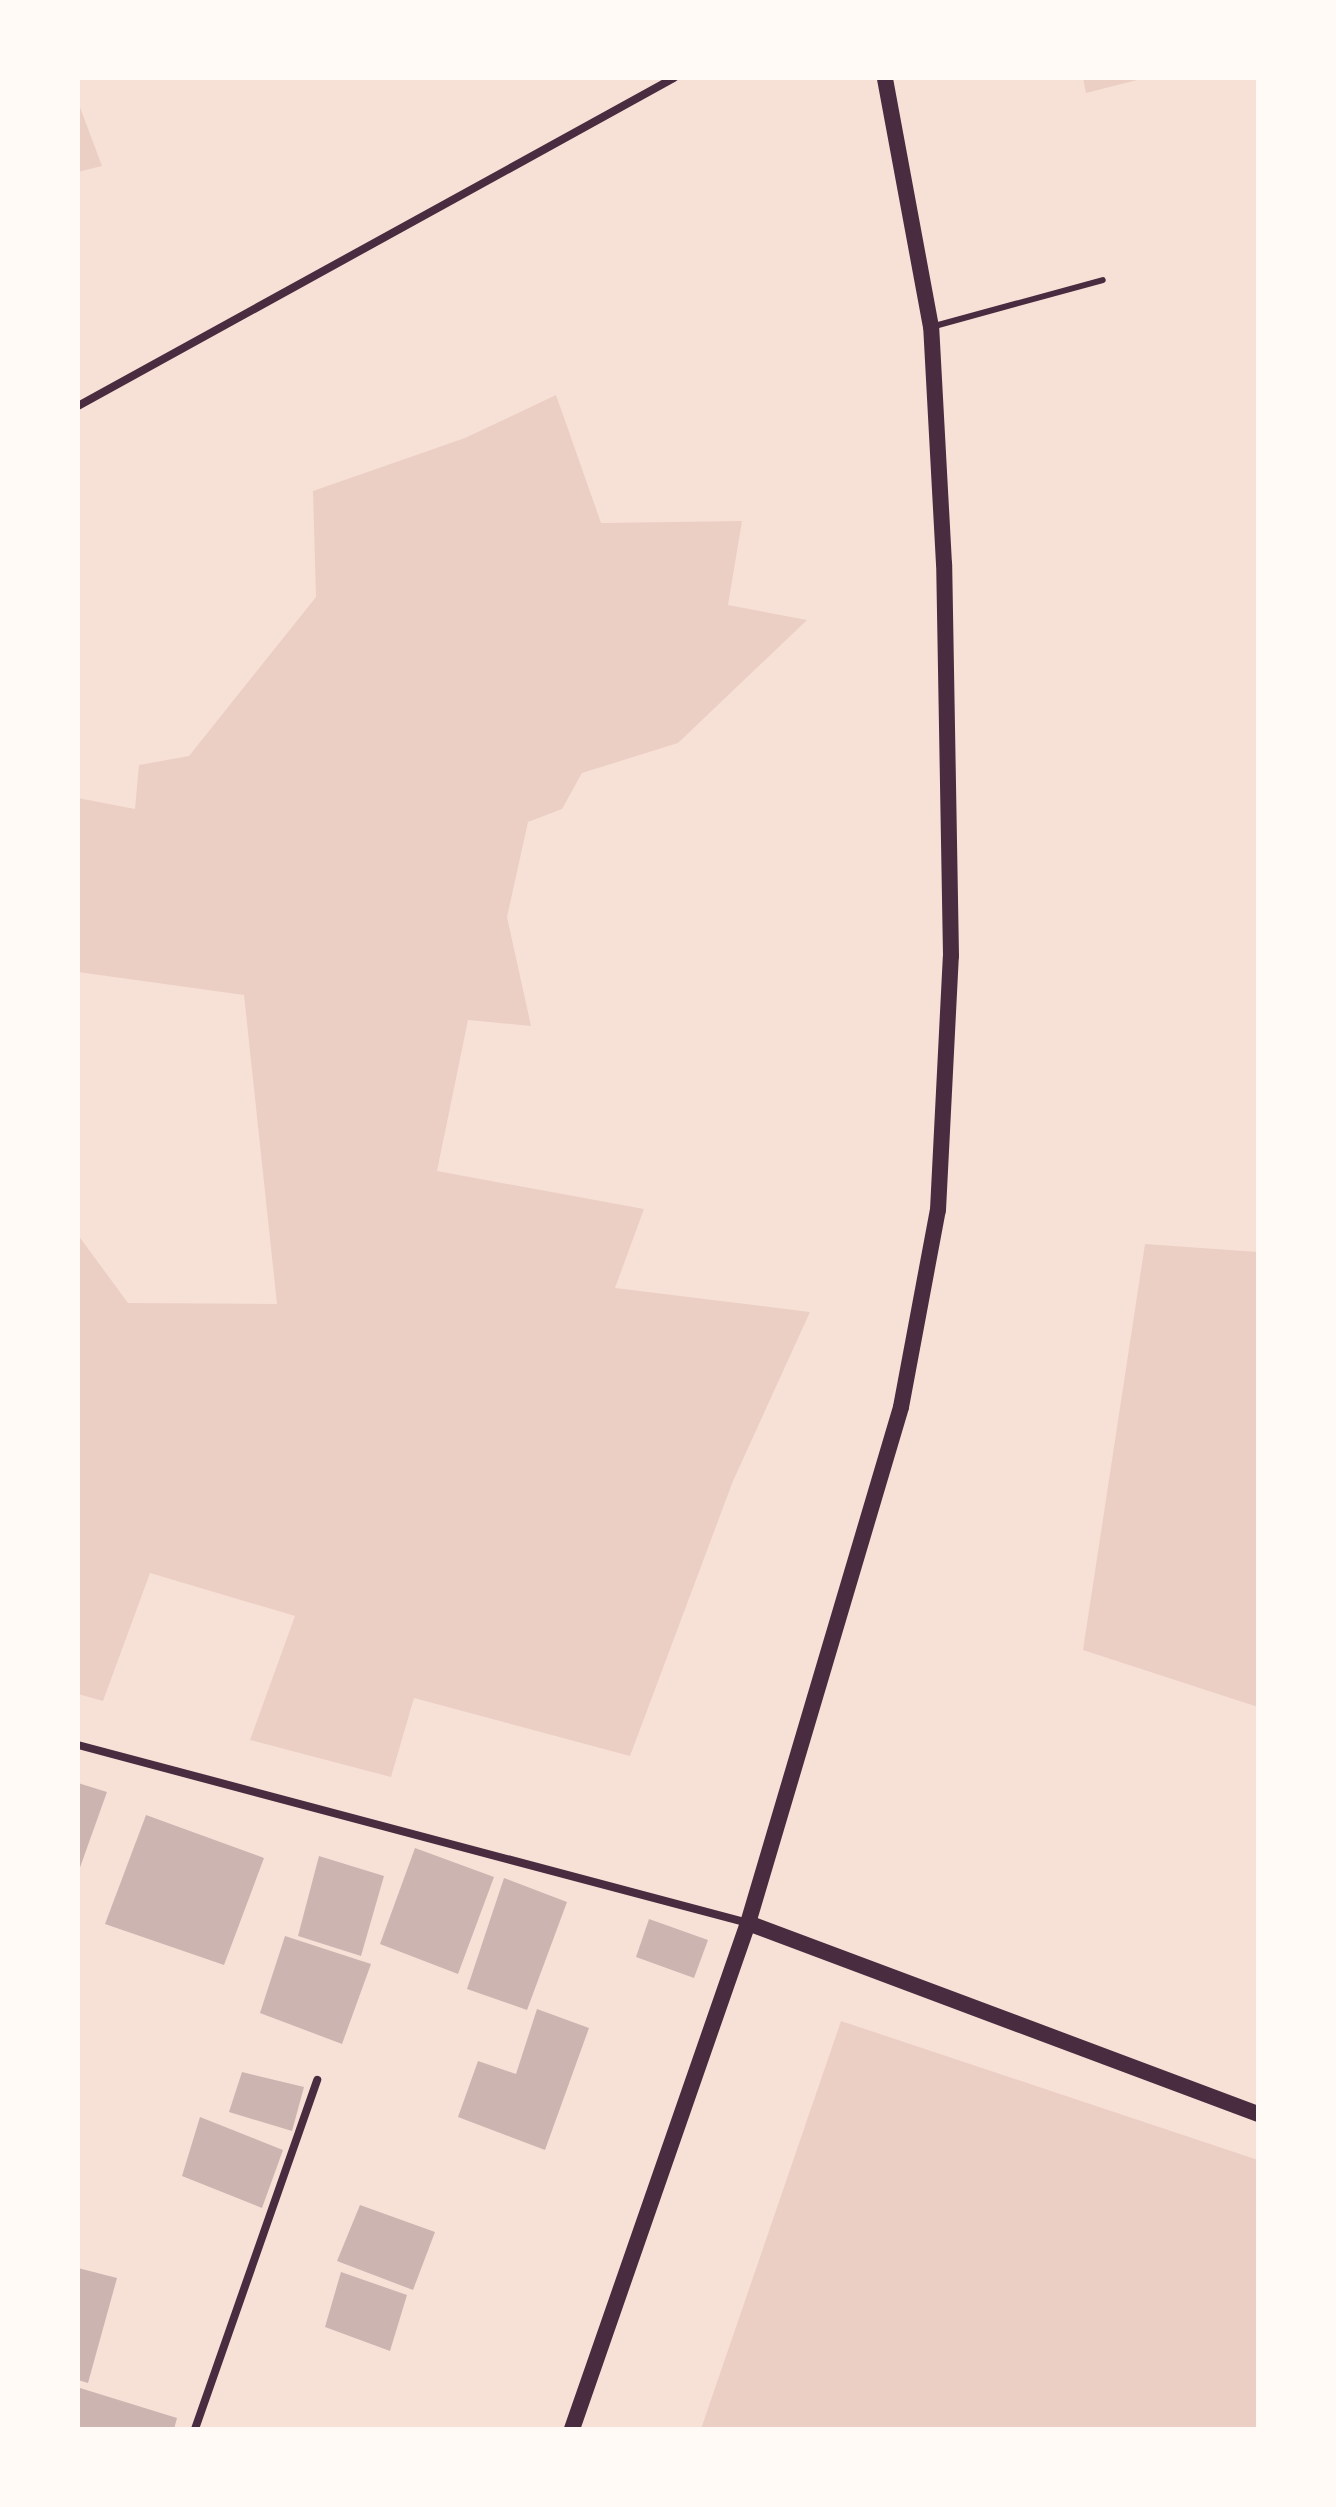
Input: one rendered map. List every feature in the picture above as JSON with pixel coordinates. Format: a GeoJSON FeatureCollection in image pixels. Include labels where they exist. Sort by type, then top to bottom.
{"type":"FeatureCollection","features":[{"type":"Feature","properties":{"kind":"main road"},"geometry":{"type":"LineString","coordinates":[[572,2429],[748,1923],[901,1407],[938,1210],[951,956],[931,327],[885,78]]}},
{"type":"Feature","properties":{"kind":"main road"},"geometry":{"type":"LineString","coordinates":[[748,1923],[1258,2114]]}},
{"type":"Feature","properties":{"kind":"street"},"geometry":{"type":"LineString","coordinates":[[78,406],[674,78]]}},
{"type":"Feature","properties":{"kind":"street"},"geometry":{"type":"LineString","coordinates":[[78,1745],[748,1923]]}},
{"type":"Feature","properties":{"kind":"street"},"geometry":{"type":"LineString","coordinates":[[195,2429],[317,2080]]}},
{"type":"Feature","properties":{"kind":"lane"},"geometry":{"type":"LineString","coordinates":[[931,327],[1103,280]]}},
{"type":"Feature","properties":{"kind":"shaded area"},"geometry":{"type":"Polygon","coordinates":[[[1083,78],[1145,78],[1086,93],[1083,78]]]}},
{"type":"Feature","properties":{"kind":"shaded area"},"geometry":{"type":"Polygon","coordinates":[[[78,102],[102,166],[78,172],[78,102]]]}},
{"type":"Feature","properties":{"kind":"shaded area"},"geometry":{"type":"Polygon","coordinates":[[[556,395],[601,523],[742,521],[728,605],[807,620],[678,743],[582,773],[562,809],[528,822],[507,917],[531,1026],[468,1020],[437,1171],[644,1209],[615,1288],[810,1312],[733,1481],[630,1756],[414,1698],[391,1777],[250,1740],[295,1616],[150,1573],[103,1701],[78,1694],[78,1235],[128,1303],[277,1304],[244,995],[78,972],[78,798],[135,809],[139,765],[189,756],[316,597],[313,491],[465,438],[556,395]]]}},
{"type":"Feature","properties":{"kind":"shaded area"},"geometry":{"type":"Polygon","coordinates":[[[1145,1244],[1258,1252],[1258,1707],[1083,1650],[1145,1244]]]}},
{"type":"Feature","properties":{"kind":"shaded area"},"geometry":{"type":"Polygon","coordinates":[[[841,2021],[1258,2160],[1258,2429],[701,2429],[841,2021]]]}},
{"type":"Feature","properties":{"kind":"building"},"geometry":{"type":"Polygon","coordinates":[[[78,1783],[107,1792],[78,1873],[78,1783]]]}},
{"type":"Feature","properties":{"kind":"building"},"geometry":{"type":"Polygon","coordinates":[[[146,1815],[264,1858],[224,1965],[105,1924],[146,1815]]]}},
{"type":"Feature","properties":{"kind":"building"},"geometry":{"type":"Polygon","coordinates":[[[415,1848],[494,1877],[458,1974],[380,1944],[415,1848]]]}},
{"type":"Feature","properties":{"kind":"building"},"geometry":{"type":"Polygon","coordinates":[[[319,1856],[384,1876],[361,1956],[298,1936],[319,1856]]]}},
{"type":"Feature","properties":{"kind":"building"},"geometry":{"type":"Polygon","coordinates":[[[504,1878],[567,1902],[527,2010],[467,1989],[504,1878]]]}},
{"type":"Feature","properties":{"kind":"building"},"geometry":{"type":"Polygon","coordinates":[[[649,1919],[708,1940],[694,1978],[636,1957],[649,1919]]]}},
{"type":"Feature","properties":{"kind":"building"},"geometry":{"type":"Polygon","coordinates":[[[285,1936],[371,1964],[342,2044],[260,2013],[285,1936]]]}},
{"type":"Feature","properties":{"kind":"building"},"geometry":{"type":"Polygon","coordinates":[[[537,2009],[589,2028],[545,2150],[458,2117],[478,2061],[516,2074],[537,2009]]]}},
{"type":"Feature","properties":{"kind":"building"},"geometry":{"type":"Polygon","coordinates":[[[242,2072],[304,2087],[292,2131],[229,2112],[242,2072]]]}},
{"type":"Feature","properties":{"kind":"building"},"geometry":{"type":"Polygon","coordinates":[[[200,2117],[283,2150],[262,2208],[182,2176],[200,2117]]]}},
{"type":"Feature","properties":{"kind":"building"},"geometry":{"type":"Polygon","coordinates":[[[360,2205],[435,2232],[413,2290],[337,2261],[360,2205]]]}},
{"type":"Feature","properties":{"kind":"building"},"geometry":{"type":"Polygon","coordinates":[[[78,2268],[117,2278],[88,2383],[78,2380],[78,2268]]]}},
{"type":"Feature","properties":{"kind":"building"},"geometry":{"type":"Polygon","coordinates":[[[341,2272],[407,2295],[390,2351],[325,2327],[341,2272]]]}},
{"type":"Feature","properties":{"kind":"building"},"geometry":{"type":"Polygon","coordinates":[[[80,2388],[177,2418],[174,2429],[78,2429],[80,2388]]]}}]}
